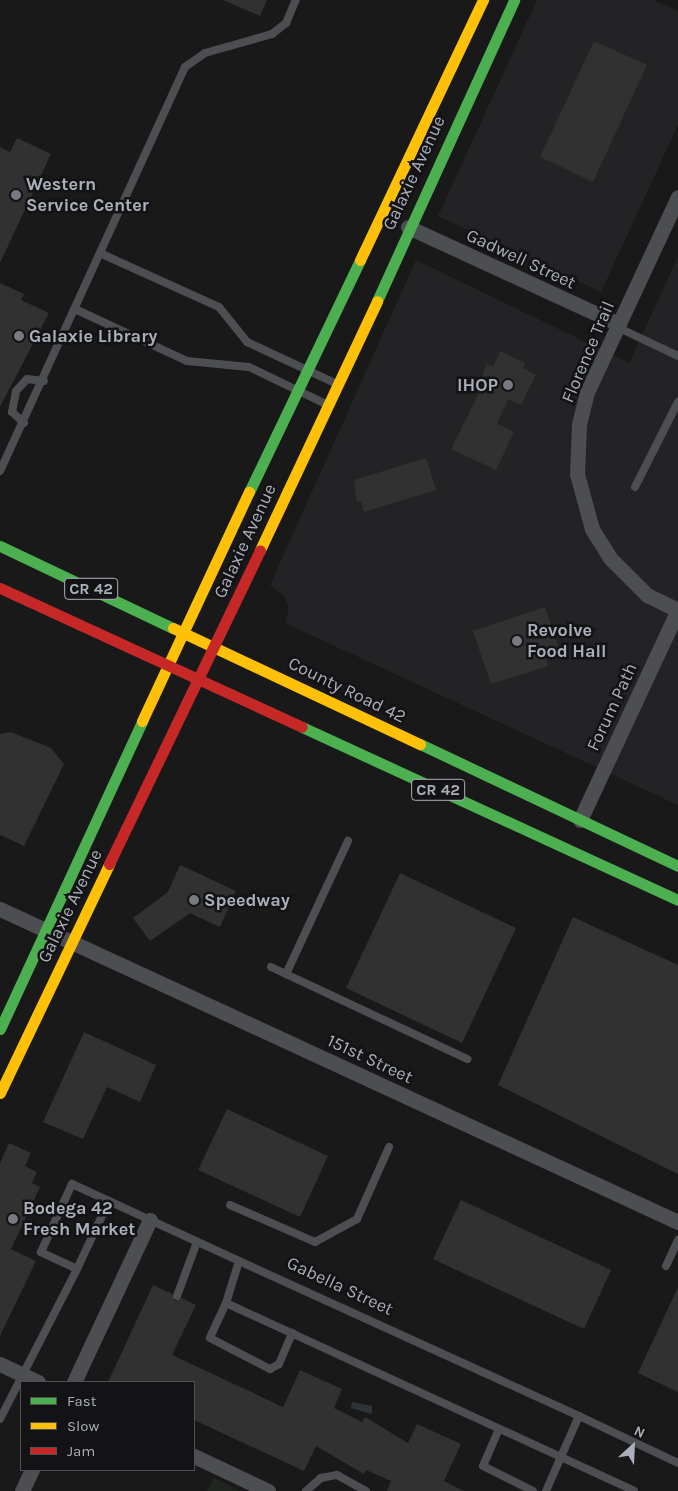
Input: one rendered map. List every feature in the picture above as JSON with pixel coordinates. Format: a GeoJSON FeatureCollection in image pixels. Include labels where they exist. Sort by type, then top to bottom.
{"type":"FeatureCollection","features":[{"type":"Feature","properties":{"kind":"main road","name":"Galaxie Avenue"},"geometry":{"type":"LineString","coordinates":[[0,1029],[183,631],[483,0]]}},
{"type":"Feature","properties":{"kind":"main road","name":"Galaxie Avenue"},"geometry":{"type":"LineString","coordinates":[[0,1093],[339,385],[408,227],[514,0]]}},
{"type":"Feature","properties":{"kind":"main road","name":"County Road 42"},"geometry":{"type":"LineString","coordinates":[[0,546],[678,866]]}},
{"type":"Feature","properties":{"kind":"main road","name":"CR 42"},"geometry":{"type":"LineString","coordinates":[[0,588],[678,900]]}},
{"type":"Feature","properties":{"kind":"street","name":"Florence Trail"},"geometry":{"type":"LineString","coordinates":[[678,198],[618,326],[583,408],[580,487],[592,528],[616,565],[647,594],[678,610]]}},
{"type":"Feature","properties":{"kind":"street","name":"Gadwell Street"},"geometry":{"type":"LineString","coordinates":[[408,227],[618,326]]}},
{"type":"Feature","properties":{"kind":"street","name":"Forum Path"},"geometry":{"type":"LineString","coordinates":[[580,820],[678,610]]}},
{"type":"Feature","properties":{"kind":"street","name":"151st Street"},"geometry":{"type":"LineString","coordinates":[[0,909],[678,1222]]}},
{"type":"Feature","properties":{"kind":"street"},"geometry":{"type":"LineString","coordinates":[[74,1381],[150,1220]]}},
{"type":"Feature","properties":{"kind":"street"},"geometry":{"type":"LineString","coordinates":[[0,1364],[36,1381]]}},
{"type":"Feature","properties":{"kind":"street"},"geometry":{"type":"LineString","coordinates":[[195,1456],[268,1491]]}},
{"type":"Feature","properties":{"kind":"street"},"geometry":{"type":"LineString","coordinates":[[22,1491],[32,1471]]}},
{"type":"Feature","properties":{"kind":"lane"},"geometry":{"type":"LineString","coordinates":[[0,471],[44,381],[186,68],[205,53],[272,34],[286,23],[296,0]]}},
{"type":"Feature","properties":{"kind":"lane"},"geometry":{"type":"LineString","coordinates":[[102,254],[219,307],[247,342],[339,385]]}},
{"type":"Feature","properties":{"kind":"lane"},"geometry":{"type":"LineString","coordinates":[[76,310],[188,361],[249,367],[328,405]]}},
{"type":"Feature","properties":{"kind":"lane"},"geometry":{"type":"LineString","coordinates":[[618,326],[678,356]]}},
{"type":"Feature","properties":{"kind":"lane"},"geometry":{"type":"LineString","coordinates":[[24,423],[12,412],[16,390],[27,379],[44,381]]}},
{"type":"Feature","properties":{"kind":"lane"},"geometry":{"type":"LineString","coordinates":[[635,487],[678,402]]}},
{"type":"Feature","properties":{"kind":"lane"},"geometry":{"type":"LineString","coordinates":[[286,974],[348,841]]}},
{"type":"Feature","properties":{"kind":"lane"},"geometry":{"type":"LineString","coordinates":[[271,967],[468,1058]]}},
{"type":"Feature","properties":{"kind":"lane"},"geometry":{"type":"LineString","coordinates":[[230,1205],[314,1242],[357,1219],[389,1147]]}},
{"type":"Feature","properties":{"kind":"lane","name":"Gabella Street"},"geometry":{"type":"LineString","coordinates":[[77,1269],[41,1252],[72,1184],[678,1463]]}},
{"type":"Feature","properties":{"kind":"lane"},"geometry":{"type":"LineString","coordinates":[[0,1420],[77,1269],[109,1201]]}},
{"type":"Feature","properties":{"kind":"lane"},"geometry":{"type":"LineString","coordinates":[[666,1266],[678,1240]]}},
{"type":"Feature","properties":{"kind":"lane"},"geometry":{"type":"LineString","coordinates":[[177,1296],[198,1242]]}},
{"type":"Feature","properties":{"kind":"lane"},"geometry":{"type":"LineString","coordinates":[[239,1261],[226,1303],[210,1338],[270,1369],[279,1364],[292,1333]]}},
{"type":"Feature","properties":{"kind":"lane"},"geometry":{"type":"LineString","coordinates":[[226,1303],[634,1491]]}},
{"type":"Feature","properties":{"kind":"lane"},"geometry":{"type":"LineString","coordinates":[[546,1491],[563,1458],[579,1416]]}},
{"type":"Feature","properties":{"kind":"lane"},"geometry":{"type":"LineString","coordinates":[[499,1429],[483,1466],[533,1491]]}},
{"type":"Feature","properties":{"kind":"lane"},"geometry":{"type":"LineString","coordinates":[[306,1491],[321,1478],[337,1475],[366,1491]]}},
{"type":"Feature","properties":{"kind":"shaded area"},"geometry":{"type":"Polygon","coordinates":[[[537,0],[653,0],[678,11],[678,125],[601,292],[438,216],[537,0]]]}},
{"type":"Feature","properties":{"kind":"shaded area"},"geometry":{"type":"Polygon","coordinates":[[[678,257],[678,805],[285,623],[289,607],[284,596],[270,585],[416,260],[629,363],[678,257]]]}},
{"type":"Feature","properties":{"kind":"shaded area"},"geometry":{"type":"Polygon","coordinates":[[[352,1402],[372,1406],[372,1414],[351,1408],[352,1402]]]}},
{"type":"Feature","properties":{"kind":"shaded area"},"geometry":{"type":"Polygon","coordinates":[[[214,1478],[240,1491],[207,1491],[214,1478]]]}},
{"type":"Feature","properties":{"kind":"building"},"geometry":{"type":"Polygon","coordinates":[[[223,0],[267,0],[260,16],[223,0]]]}},
{"type":"Feature","properties":{"kind":"building"},"geometry":{"type":"Polygon","coordinates":[[[594,41],[647,65],[593,182],[540,157],[594,41]]]}},
{"type":"Feature","properties":{"kind":"building","name":"Western Service Center"},"geometry":{"type":"Polygon","coordinates":[[[17,138],[51,154],[0,263],[0,147],[10,152],[17,138]]]}},
{"type":"Feature","properties":{"kind":"building","name":"Galaxie Library"},"geometry":{"type":"Polygon","coordinates":[[[0,283],[24,294],[21,300],[49,313],[0,407],[0,283]]]}},
{"type":"Feature","properties":{"kind":"building"},"geometry":{"type":"Polygon","coordinates":[[[500,351],[525,363],[523,368],[536,375],[521,405],[508,399],[497,424],[514,432],[496,470],[451,449],[487,377],[482,375],[487,364],[493,367],[500,351]]]}},
{"type":"Feature","properties":{"kind":"building"},"geometry":{"type":"Polygon","coordinates":[[[426,458],[436,490],[364,512],[361,501],[357,502],[354,480],[426,458]]]}},
{"type":"Feature","properties":{"kind":"building","name":"Revolve Food Hall"},"geometry":{"type":"Polygon","coordinates":[[[545,607],[560,652],[545,657],[548,666],[491,684],[473,631],[545,607]]]}},
{"type":"Feature","properties":{"kind":"building"},"geometry":{"type":"Polygon","coordinates":[[[11,732],[51,748],[64,764],[24,846],[0,835],[0,734],[11,732]]]}},
{"type":"Feature","properties":{"kind":"building"},"geometry":{"type":"Polygon","coordinates":[[[180,865],[236,891],[220,927],[190,913],[150,941],[133,918],[168,892],[180,865]]]}},
{"type":"Feature","properties":{"kind":"building"},"geometry":{"type":"Polygon","coordinates":[[[400,873],[516,928],[462,1043],[346,988],[400,873]]]}},
{"type":"Feature","properties":{"kind":"building"},"geometry":{"type":"Polygon","coordinates":[[[573,917],[678,965],[678,1174],[498,1085],[573,917]]]}},
{"type":"Feature","properties":{"kind":"building"},"geometry":{"type":"Polygon","coordinates":[[[84,1032],[156,1065],[140,1102],[107,1087],[83,1139],[43,1122],[84,1032]]]}},
{"type":"Feature","properties":{"kind":"building"},"geometry":{"type":"Polygon","coordinates":[[[227,1109],[328,1156],[300,1217],[198,1170],[227,1109]]]}},
{"type":"Feature","properties":{"kind":"building"},"geometry":{"type":"Polygon","coordinates":[[[9,1143],[31,1153],[25,1166],[37,1172],[32,1183],[40,1187],[11,1249],[36,1261],[0,1336],[0,1163],[9,1143]]]}},
{"type":"Feature","properties":{"kind":"building"},"geometry":{"type":"Polygon","coordinates":[[[461,1200],[611,1270],[584,1329],[433,1259],[461,1200]]]}},
{"type":"Feature","properties":{"kind":"building"},"geometry":{"type":"Polygon","coordinates":[[[153,1285],[172,1294],[175,1301],[182,1298],[196,1305],[172,1355],[283,1407],[300,1370],[342,1389],[334,1408],[362,1422],[365,1417],[408,1443],[417,1424],[461,1444],[444,1481],[464,1491],[387,1491],[391,1481],[366,1470],[364,1474],[316,1446],[304,1471],[195,1420],[195,1381],[108,1381],[153,1285]]]}},
{"type":"Feature","properties":{"kind":"building"},"geometry":{"type":"Polygon","coordinates":[[[678,1287],[678,1392],[638,1373],[678,1287]]]}},
{"type":"Feature","properties":{"kind":"traffic: fast"},"geometry":{"type":"LineString","coordinates":[[377,301],[514,0]]}},
{"type":"Feature","properties":{"kind":"traffic: fast"},"geometry":{"type":"LineString","coordinates":[[249,492],[360,260]]}},
{"type":"Feature","properties":{"kind":"traffic: fast"},"geometry":{"type":"LineString","coordinates":[[0,546],[173,628]]}},
{"type":"Feature","properties":{"kind":"traffic: fast"},"geometry":{"type":"LineString","coordinates":[[0,1029],[142,721]]}},
{"type":"Feature","properties":{"kind":"traffic: fast"},"geometry":{"type":"LineString","coordinates":[[302,727],[678,900]]}},
{"type":"Feature","properties":{"kind":"traffic: fast"},"geometry":{"type":"LineString","coordinates":[[420,744],[678,866]]}},
{"type":"Feature","properties":{"kind":"traffic: slow"},"geometry":{"type":"LineString","coordinates":[[360,260],[483,0]]}},
{"type":"Feature","properties":{"kind":"traffic: slow"},"geometry":{"type":"LineString","coordinates":[[260,550],[377,301]]}},
{"type":"Feature","properties":{"kind":"traffic: slow"},"geometry":{"type":"LineString","coordinates":[[142,721],[249,492]]}},
{"type":"Feature","properties":{"kind":"traffic: slow"},"geometry":{"type":"LineString","coordinates":[[173,628],[420,744]]}},
{"type":"Feature","properties":{"kind":"traffic: slow"},"geometry":{"type":"LineString","coordinates":[[0,1093],[109,864]]}},
{"type":"Feature","properties":{"kind":"traffic: jam"},"geometry":{"type":"LineString","coordinates":[[109,864],[260,550]]}},
{"type":"Feature","properties":{"kind":"traffic: jam"},"geometry":{"type":"LineString","coordinates":[[0,588],[302,727]]}},
{"type":"Feature","properties":{"kind":"place","name":"Western Service Center"},"geometry":{"type":"Point","coordinates":[16,195]}},
{"type":"Feature","properties":{"kind":"place","name":"Galaxie Library"},"geometry":{"type":"Point","coordinates":[19,336]}},
{"type":"Feature","properties":{"kind":"place","name":"IHOP"},"geometry":{"type":"Point","coordinates":[508,385]}},
{"type":"Feature","properties":{"kind":"place","name":"Revolve Food Hall"},"geometry":{"type":"Point","coordinates":[517,641]}},
{"type":"Feature","properties":{"kind":"place","name":"Speedway"},"geometry":{"type":"Point","coordinates":[194,900]}},
{"type":"Feature","properties":{"kind":"place","name":"Bodega 42 Fresh Market"},"geometry":{"type":"Point","coordinates":[13,1219]}}]}
